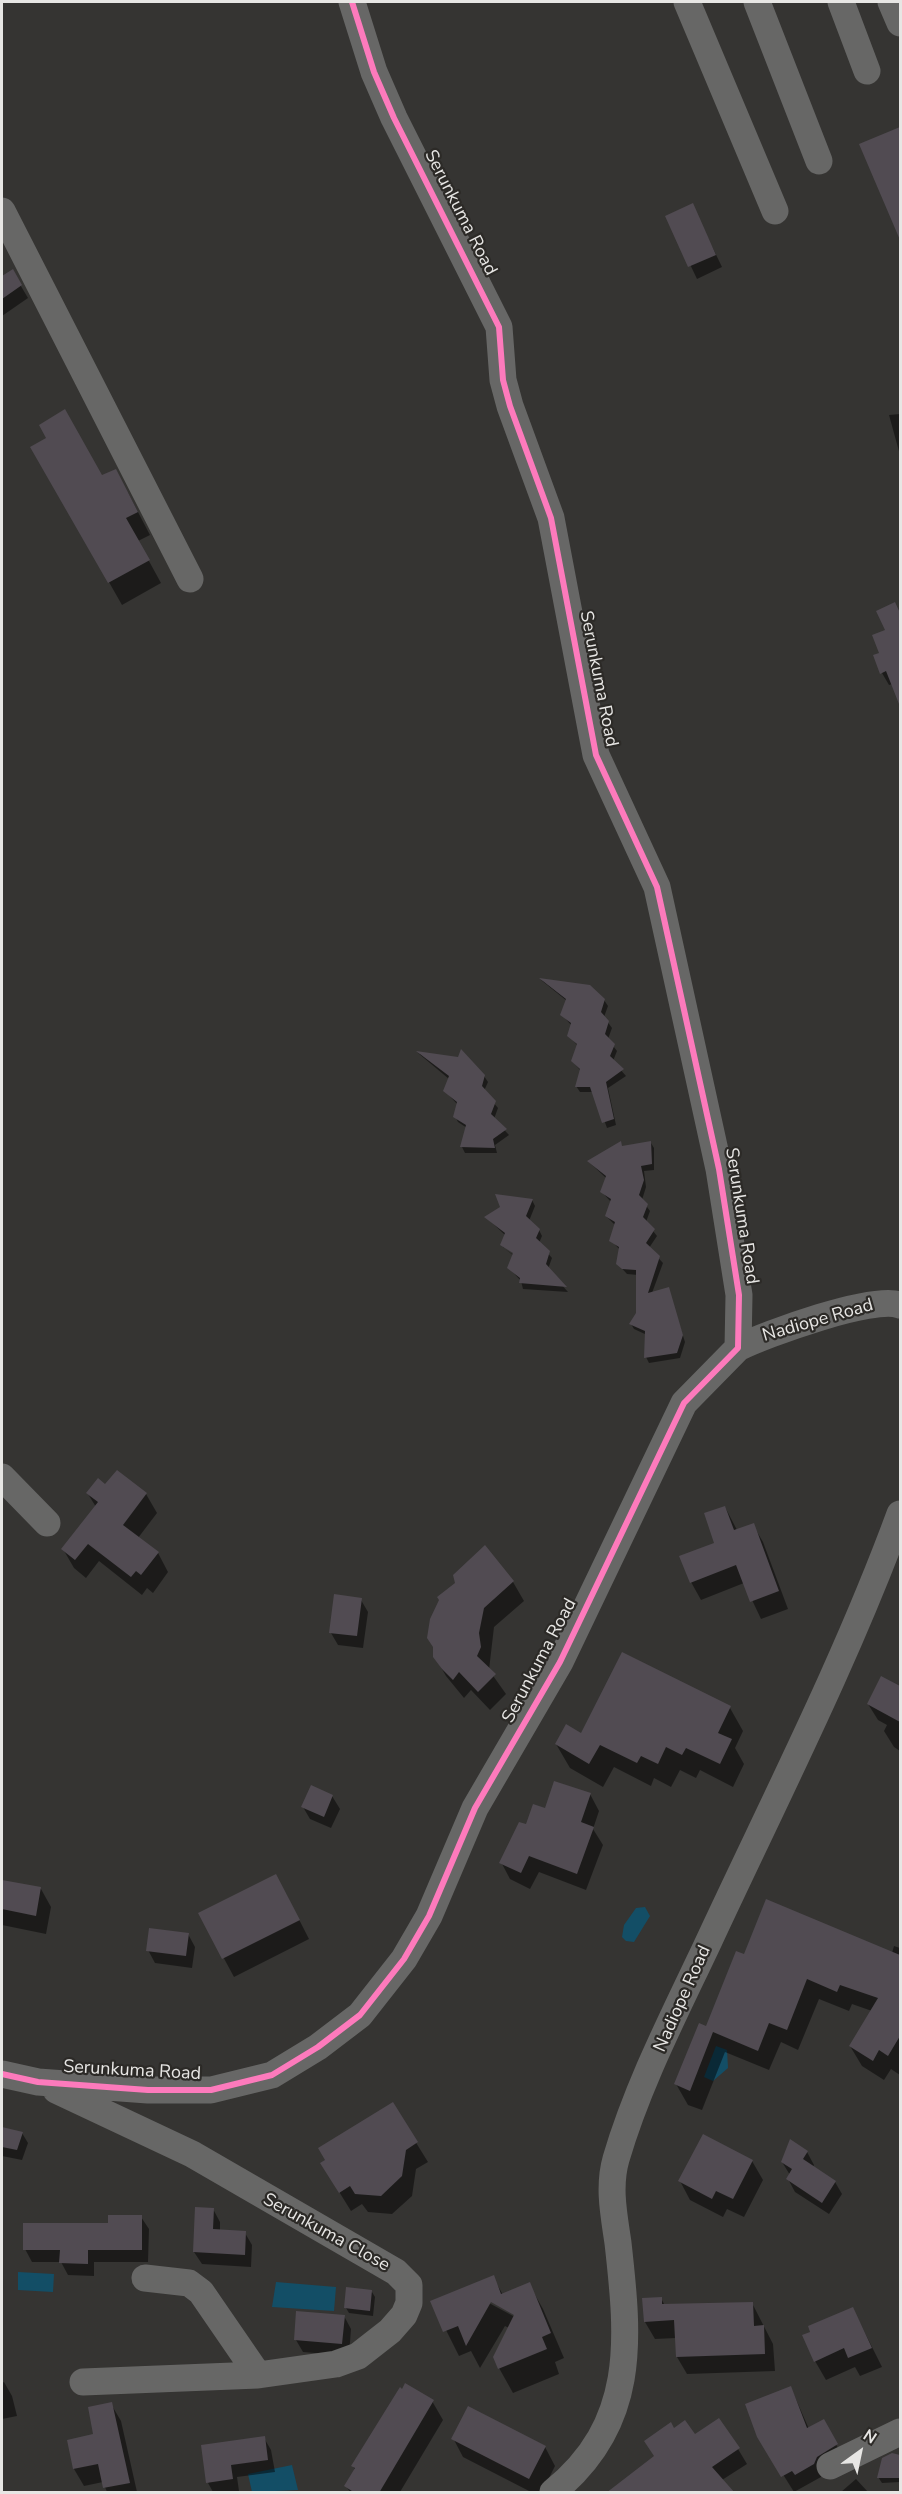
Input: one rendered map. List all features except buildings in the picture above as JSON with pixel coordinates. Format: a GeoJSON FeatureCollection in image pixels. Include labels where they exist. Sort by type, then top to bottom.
{"type":"FeatureCollection","features":[{"type":"Feature","properties":{"kind":"street","name":"Serunkuma Road"},"geometry":{"type":"LineString","coordinates":[[2,2074],[38,2082],[148,2090],[211,2090],[272,2075],[318,2047],[360,2014],[404,1959],[429,1916],[475,1808],[560,1662],[684,1403],[738,1348],[739,1295],[719,1169],[657,887],[596,755],[551,519],[510,406],[503,380],[499,327],[394,118],[374,72],[352,2]]}},
{"type":"Feature","properties":{"kind":"street"},"geometry":{"type":"LineString","coordinates":[[687,2],[775,212]]}},
{"type":"Feature","properties":{"kind":"street"},"geometry":{"type":"LineString","coordinates":[[757,2],[819,161]]}},
{"type":"Feature","properties":{"kind":"street"},"geometry":{"type":"LineString","coordinates":[[841,2],[867,71]]}},
{"type":"Feature","properties":{"kind":"street"},"geometry":{"type":"LineString","coordinates":[[891,2],[900,23]]}},
{"type":"Feature","properties":{"kind":"street"},"geometry":{"type":"LineString","coordinates":[[2,211],[190,579]]}},
{"type":"Feature","properties":{"kind":"street","name":"Nadiope Road"},"geometry":{"type":"LineString","coordinates":[[738,1348],[768,1333],[870,1305],[892,1302],[900,1305]]}},
{"type":"Feature","properties":{"kind":"street"},"geometry":{"type":"LineString","coordinates":[[2,1477],[47,1523]]}},
{"type":"Feature","properties":{"kind":"street","name":"Nadiope Road"},"geometry":{"type":"LineString","coordinates":[[553,2493],[569,2480],[594,2450],[619,2395],[626,2321],[611,2189],[616,2160],[671,2022],[858,1621],[900,1514]]}},
{"type":"Feature","properties":{"kind":"street","name":"Serunkuma Close"},"geometry":{"type":"LineString","coordinates":[[38,2082],[192,2154],[251,2191],[396,2272],[409,2285],[409,2303],[404,2315],[390,2331],[358,2356],[336,2364],[258,2375],[83,2382]]}},
{"type":"Feature","properties":{"kind":"street"},"geometry":{"type":"LineString","coordinates":[[146,2278],[189,2283],[201,2292],[258,2375]]}},
{"type":"Feature","properties":{"kind":"street"},"geometry":{"type":"LineString","coordinates":[[830,2466],[900,2432]]}},
{"type":"Feature","properties":{"kind":"water"},"geometry":{"type":"Polygon","coordinates":[[[645,1907],[650,1916],[634,1942],[626,1941],[622,1937],[624,1925],[636,1908],[645,1907]]]}},
{"type":"Feature","properties":{"kind":"water"},"geometry":{"type":"Polygon","coordinates":[[[716,2046],[727,2050],[728,2068],[713,2081],[704,2077],[716,2046]]]}},
{"type":"Feature","properties":{"kind":"water"},"geometry":{"type":"Polygon","coordinates":[[[18,2272],[54,2274],[53,2292],[18,2290],[18,2272]]]}},
{"type":"Feature","properties":{"kind":"water"},"geometry":{"type":"Polygon","coordinates":[[[276,2282],[336,2287],[334,2311],[272,2307],[276,2282]]]}},
{"type":"Feature","properties":{"kind":"water"},"geometry":{"type":"Polygon","coordinates":[[[292,2465],[298,2490],[252,2492],[248,2474],[292,2465]]]}},
{"type":"Feature","properties":{"kind":"cycle path"},"geometry":{"type":"LineString","coordinates":[[2,2074],[38,2082],[148,2090],[211,2090],[272,2075],[318,2047],[360,2015],[404,1959],[429,1916],[475,1808],[560,1662],[684,1403],[738,1348],[739,1295],[719,1169],[657,887],[596,755],[551,518],[510,406],[503,380],[499,327],[394,118],[374,72],[352,2]]}}]}
